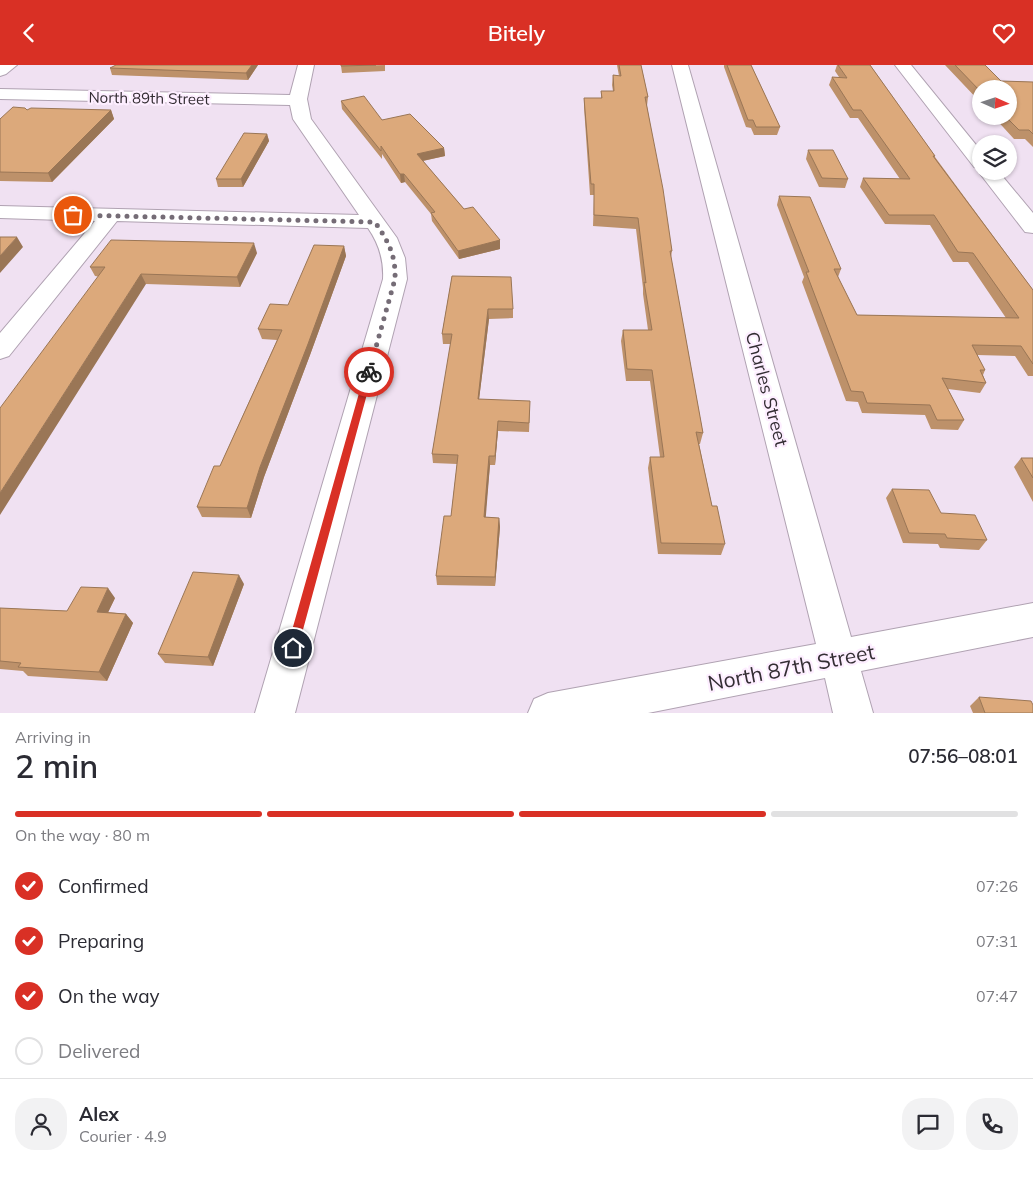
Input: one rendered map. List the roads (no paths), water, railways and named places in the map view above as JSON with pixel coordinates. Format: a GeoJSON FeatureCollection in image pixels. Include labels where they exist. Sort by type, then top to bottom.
{"type":"FeatureCollection","features":[{"type":"Feature","properties":{"kind":"street"},"geometry":{"type":"LineString","coordinates":[[0,71],[9,65]]}},
{"type":"Feature","properties":{"kind":"street"},"geometry":{"type":"LineString","coordinates":[[275,713],[395,279],[396,264],[393,251],[375,222],[302,119],[298,110],[298,92],[306,65]]}},
{"type":"Feature","properties":{"kind":"street","name":"Charles Street"},"geometry":{"type":"LineString","coordinates":[[680,65],[853,713]]}},
{"type":"Feature","properties":{"kind":"street"},"geometry":{"type":"LineString","coordinates":[[903,65],[972,152]]}},
{"type":"Feature","properties":{"kind":"street","name":"North 89th Street"},"geometry":{"type":"LineString","coordinates":[[0,94],[298,100]]}},
{"type":"Feature","properties":{"kind":"street"},"geometry":{"type":"LineString","coordinates":[[995,180],[1033,227]]}},
{"type":"Feature","properties":{"kind":"street"},"geometry":{"type":"LineString","coordinates":[[0,212],[375,222]]}},
{"type":"Feature","properties":{"kind":"street"},"geometry":{"type":"LineString","coordinates":[[0,350],[110,215]]}},
{"type":"Feature","properties":{"kind":"street","name":"North 87th Street"},"geometry":{"type":"LineString","coordinates":[[548,713],[1033,620]]}}]}
